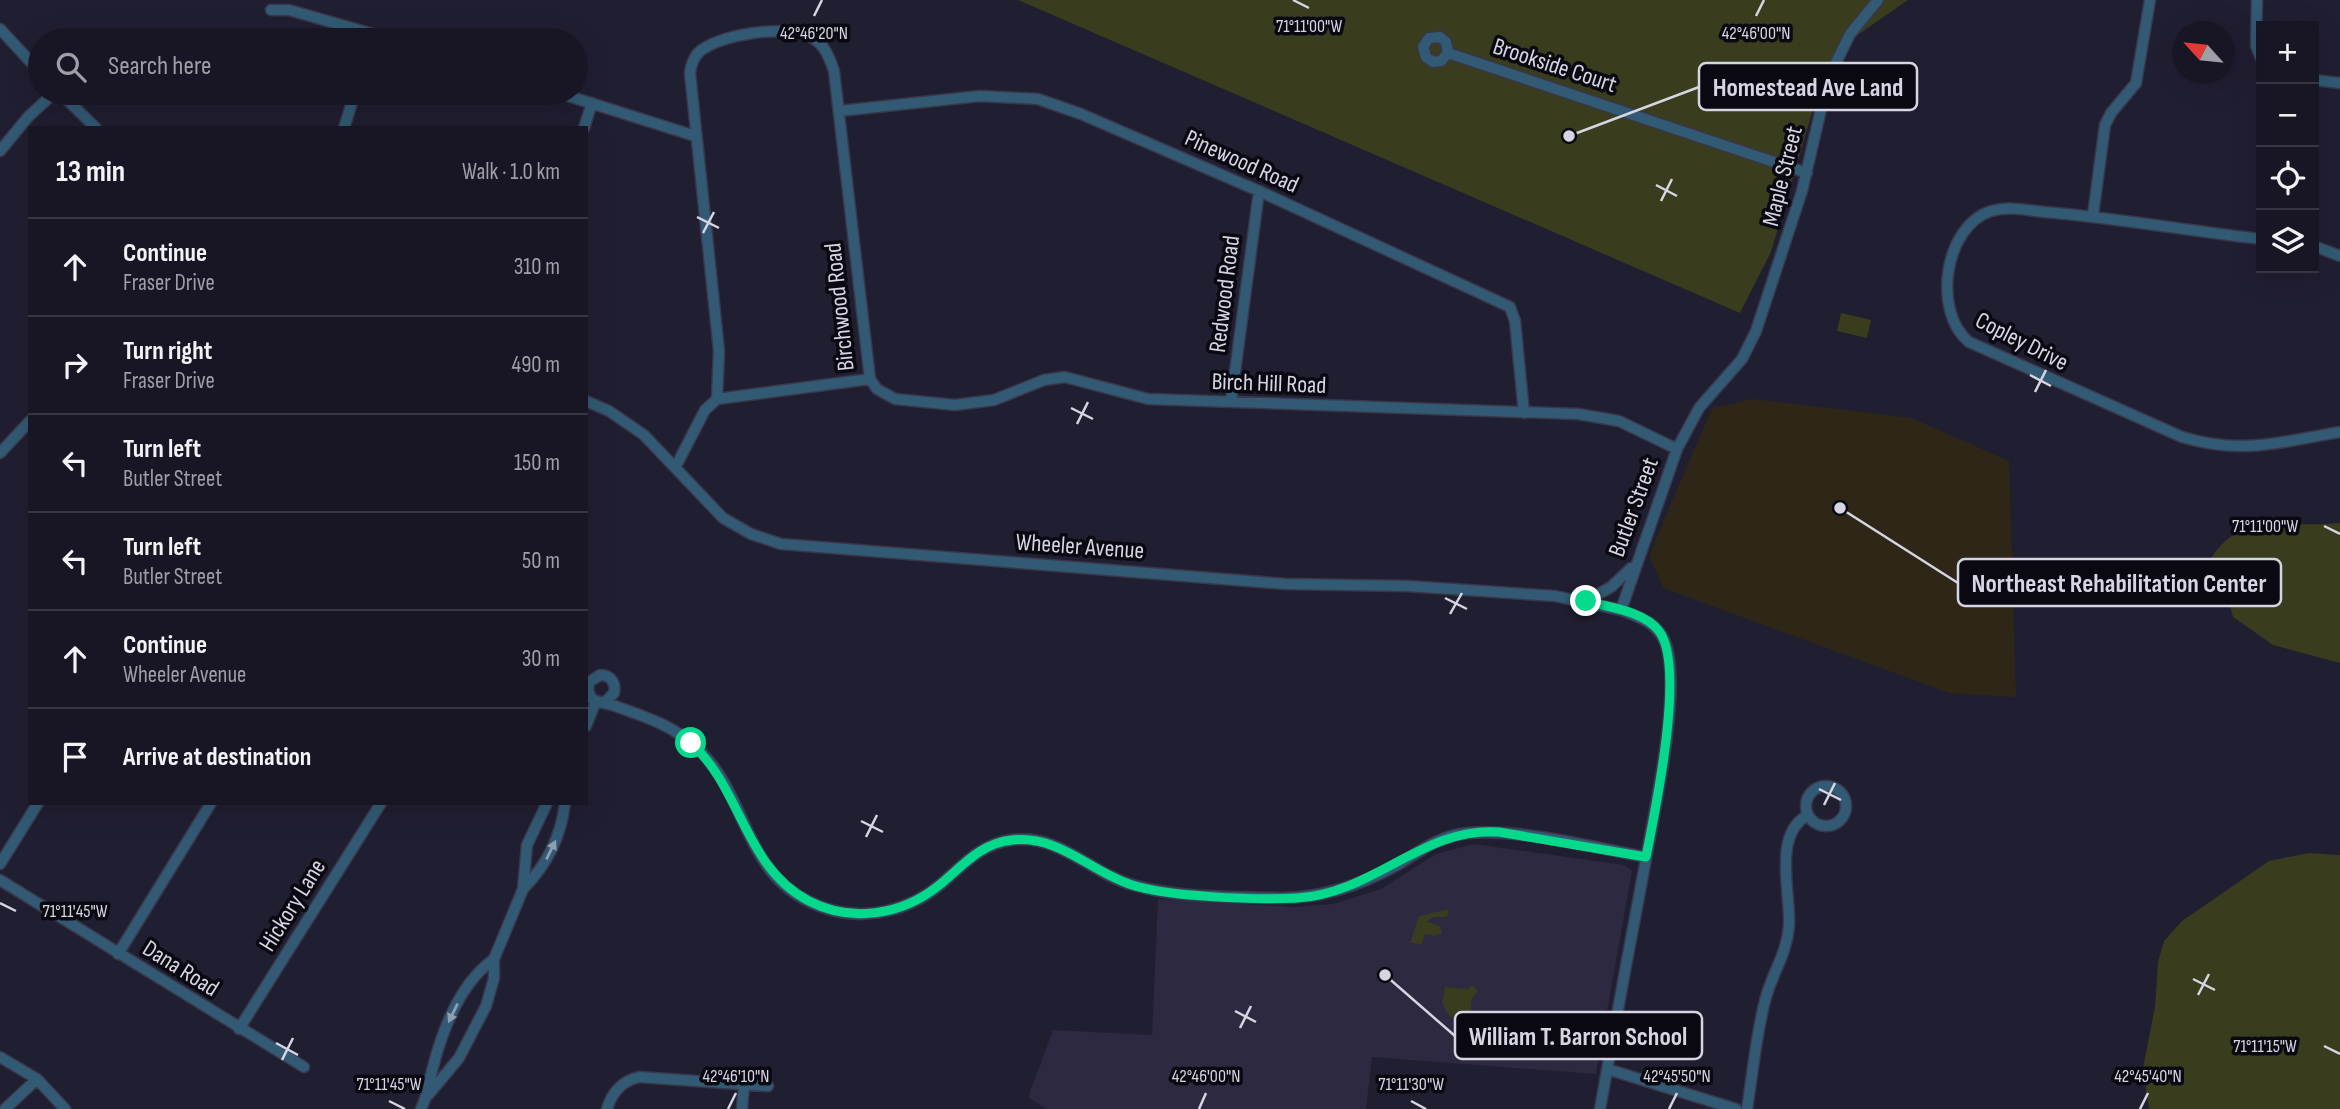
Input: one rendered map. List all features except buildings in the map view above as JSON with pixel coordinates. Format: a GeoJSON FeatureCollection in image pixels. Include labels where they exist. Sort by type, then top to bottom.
{"type":"FeatureCollection","features":[{"type":"Feature","properties":{"kind":"street","name":"Maple Street"},"geometry":{"type":"LineString","coordinates":[[1756,331],[1807,173],[1824,93],[1834,63],[1855,27],[1878,0]]}},
{"type":"Feature","properties":{"kind":"street"},"geometry":{"type":"LineString","coordinates":[[2093,215],[2105,125],[2111,113],[2136,83],[2150,0]]}},
{"type":"Feature","properties":{"kind":"street"},"geometry":{"type":"LineString","coordinates":[[2257,0],[2257,21]]}},
{"type":"Feature","properties":{"kind":"street"},"geometry":{"type":"LineString","coordinates":[[271,10],[289,10],[345,28]]}},
{"type":"Feature","properties":{"kind":"street"},"geometry":{"type":"LineString","coordinates":[[0,29],[28,59]]}},
{"type":"Feature","properties":{"kind":"street","name":"Birchwood Road"},"geometry":{"type":"LineString","coordinates":[[695,136],[690,73],[698,54],[706,47],[741,35],[762,33],[802,34],[821,44],[834,71],[870,379],[717,399]]}},
{"type":"Feature","properties":{"kind":"street","name":"Brookside Court"},"geometry":{"type":"LineString","coordinates":[[1448,53],[1807,173]]}},
{"type":"Feature","properties":{"kind":"street"},"geometry":{"type":"LineString","coordinates":[[2319,81],[2340,83]]}},
{"type":"Feature","properties":{"kind":"street","name":"Pinewood Road"},"geometry":{"type":"LineString","coordinates":[[839,111],[980,96],[1038,99],[1081,114],[1258,191],[1510,307],[1515,321],[1524,413]]}},
{"type":"Feature","properties":{"kind":"street"},"geometry":{"type":"LineString","coordinates":[[588,102],[695,136],[718,344],[717,399],[705,410],[676,466]]}},
{"type":"Feature","properties":{"kind":"street"},"geometry":{"type":"LineString","coordinates":[[585,126],[592,103]]}},
{"type":"Feature","properties":{"kind":"street"},"geometry":{"type":"LineString","coordinates":[[0,151],[41,105]]}},
{"type":"Feature","properties":{"kind":"street"},"geometry":{"type":"LineString","coordinates":[[72,105],[94,126]]}},
{"type":"Feature","properties":{"kind":"street"},"geometry":{"type":"LineString","coordinates":[[345,126],[351,105]]}},
{"type":"Feature","properties":{"kind":"street","name":"Redwood Road"},"geometry":{"type":"LineString","coordinates":[[1231,402],[1258,191]]}},
{"type":"Feature","properties":{"kind":"street","name":"Copley Drive"},"geometry":{"type":"LineString","coordinates":[[2256,238],[2093,215],[2013,208],[1991,211],[1973,222],[1960,238],[1948,282],[1949,311],[1959,334],[1992,355],[2148,424],[2209,445],[2253,447],[2340,432]]}},
{"type":"Feature","properties":{"kind":"street"},"geometry":{"type":"LineString","coordinates":[[2319,248],[2340,256]]}},
{"type":"Feature","properties":{"kind":"street","name":"Butler Street"},"geometry":{"type":"LineString","coordinates":[[1620,610],[1676,449],[1699,408],[1742,359],[1756,331]]}},
{"type":"Feature","properties":{"kind":"street","name":"Birch Hill Road"},"geometry":{"type":"LineString","coordinates":[[870,379],[887,397],[903,402],[934,404],[994,400],[1044,380],[1065,377],[1135,397],[1578,414],[1609,418],[1676,449]]}},
{"type":"Feature","properties":{"kind":"street","name":"Wheeler Avenue"},"geometry":{"type":"LineString","coordinates":[[588,402],[627,422],[676,466],[715,511],[732,524],[761,538],[792,545],[1286,584],[1407,586],[1586,601],[1620,610]]}},
{"type":"Feature","properties":{"kind":"street"},"geometry":{"type":"LineString","coordinates":[[0,453],[28,424]]}},
{"type":"Feature","properties":{"kind":"street"},"geometry":{"type":"LineString","coordinates":[[21,433],[28,442]]}},
{"type":"Feature","properties":{"kind":"street"},"geometry":{"type":"LineString","coordinates":[[1586,601],[1611,587],[1635,563]]}},
{"type":"Feature","properties":{"kind":"street"},"geometry":{"type":"LineString","coordinates":[[1600,1109],[1666,734],[1669,660],[1659,630],[1646,620],[1620,610]]}},
{"type":"Feature","properties":{"kind":"street"},"geometry":{"type":"LineString","coordinates":[[588,723],[600,702],[669,726],[691,743],[717,773],[769,869],[801,896],[840,912],[872,914],[911,903],[939,885],[979,850],[1010,840],[1032,839],[1053,844],[1127,884],[1149,889],[1276,898],[1318,896],[1339,891],[1378,875],[1437,842],[1477,832],[1499,832],[1646,857]]}},
{"type":"Feature","properties":{"kind":"street"},"geometry":{"type":"LineString","coordinates":[[0,864],[37,805]]}},
{"type":"Feature","properties":{"kind":"street"},"geometry":{"type":"LineString","coordinates":[[118,954],[210,805]]}},
{"type":"Feature","properties":{"kind":"street","name":"Hickory Lane"},"geometry":{"type":"LineString","coordinates":[[239,1029],[380,805]]}},
{"type":"Feature","properties":{"kind":"street"},"geometry":{"type":"LineString","coordinates":[[523,889],[527,845],[546,805]]}},
{"type":"Feature","properties":{"kind":"street"},"geometry":{"type":"LineString","coordinates":[[428,1095],[454,1065],[478,1024],[492,988],[494,959],[523,889],[550,854],[561,827],[565,805]]}},
{"type":"Feature","properties":{"kind":"street"},"geometry":{"type":"LineString","coordinates":[[1746,1109],[1764,1005],[1788,935],[1786,874],[1789,843],[1797,823],[1808,815]]}},
{"type":"Feature","properties":{"kind":"street","name":"Dana Road"},"geometry":{"type":"LineString","coordinates":[[0,880],[304,1067]]}},
{"type":"Feature","properties":{"kind":"street"},"geometry":{"type":"LineString","coordinates":[[422,1109],[428,1095],[436,1056],[453,1012],[473,978],[494,959]]}},
{"type":"Feature","properties":{"kind":"street"},"geometry":{"type":"LineString","coordinates":[[0,1057],[37,1079],[65,1109]]}},
{"type":"Feature","properties":{"kind":"street"},"geometry":{"type":"LineString","coordinates":[[1607,1069],[1736,1109]]}},
{"type":"Feature","properties":{"kind":"street"},"geometry":{"type":"LineString","coordinates":[[607,1109],[616,1090],[630,1079],[639,1077],[768,1086]]}},
{"type":"Feature","properties":{"kind":"street"},"geometry":{"type":"LineString","coordinates":[[5,1109],[37,1079]]}},
{"type":"Feature","properties":{"kind":"street"},"geometry":{"type":"LineString","coordinates":[[742,1109],[744,1084]]}},
{"type":"Feature","properties":{"kind":"shaded area"},"geometry":{"type":"Polygon","coordinates":[[[1753,399],[1912,418],[2009,461],[2016,697],[1949,693],[1663,588],[1649,555],[1712,408],[1753,399]]]}},
{"type":"Feature","properties":{"kind":"shaded area"},"geometry":{"type":"Polygon","coordinates":[[[1474,844],[1625,865],[1632,871],[1596,1074],[1372,1057],[1366,1109],[1046,1109],[1028,1097],[1053,1030],[1152,1035],[1158,899],[1295,907],[1333,904],[1381,889],[1436,854],[1474,844]]]}},
{"type":"Feature","properties":{"kind":"green space"},"geometry":{"type":"Polygon","coordinates":[[[1018,0],[1908,0],[1856,36],[1814,106],[1771,252],[1740,313],[1018,0]]]}},
{"type":"Feature","properties":{"kind":"green space"},"geometry":{"type":"Polygon","coordinates":[[[1841,313],[1871,320],[1867,338],[1837,331],[1841,313]]]}},
{"type":"Feature","properties":{"kind":"green space"},"geometry":{"type":"Polygon","coordinates":[[[2340,523],[2340,663],[2273,645],[2233,617],[2226,589],[2206,568],[2218,549],[2231,536],[2263,525],[2340,523]]]}},
{"type":"Feature","properties":{"kind":"green space"},"geometry":{"type":"Polygon","coordinates":[[[2309,853],[2340,855],[2340,1109],[2149,1109],[2143,1068],[2155,1007],[2158,962],[2164,941],[2182,921],[2269,861],[2309,853]]]}},
{"type":"Feature","properties":{"kind":"green space"},"geometry":{"type":"Polygon","coordinates":[[[1449,909],[1447,917],[1433,917],[1427,922],[1440,926],[1442,933],[1434,936],[1425,934],[1422,944],[1410,943],[1419,916],[1449,909]]]}},
{"type":"Feature","properties":{"kind":"green space"},"geometry":{"type":"Polygon","coordinates":[[[1472,985],[1478,991],[1471,1000],[1471,1016],[1450,1017],[1442,1003],[1445,987],[1468,989],[1472,985]]]}},
{"type":"Feature","properties":{"kind":"place","name":"Homestead Ave Land"},"geometry":{"type":"Point","coordinates":[1569,136]}},
{"type":"Feature","properties":{"kind":"place","name":"Northeast Rehabilitation Center"},"geometry":{"type":"Point","coordinates":[1840,508]}},
{"type":"Feature","properties":{"kind":"place","name":"William T. Barron School"},"geometry":{"type":"Point","coordinates":[1385,975]}},
{"type":"Feature","properties":{"kind":"route"},"geometry":{"type":"LineString","coordinates":[[691,743],[702,752],[717,773],[769,869],[784,884],[810,902],[851,913],[886,912],[911,903],[939,885],[979,850],[1010,840],[1032,839],[1053,844],[1127,884],[1149,889],[1276,898],[1318,896],[1339,891],[1378,875],[1437,842],[1454,835],[1477,832],[1499,832],[1646,857],[1666,734],[1669,682],[1667,649],[1659,630],[1646,620],[1586,601]]}}]}
